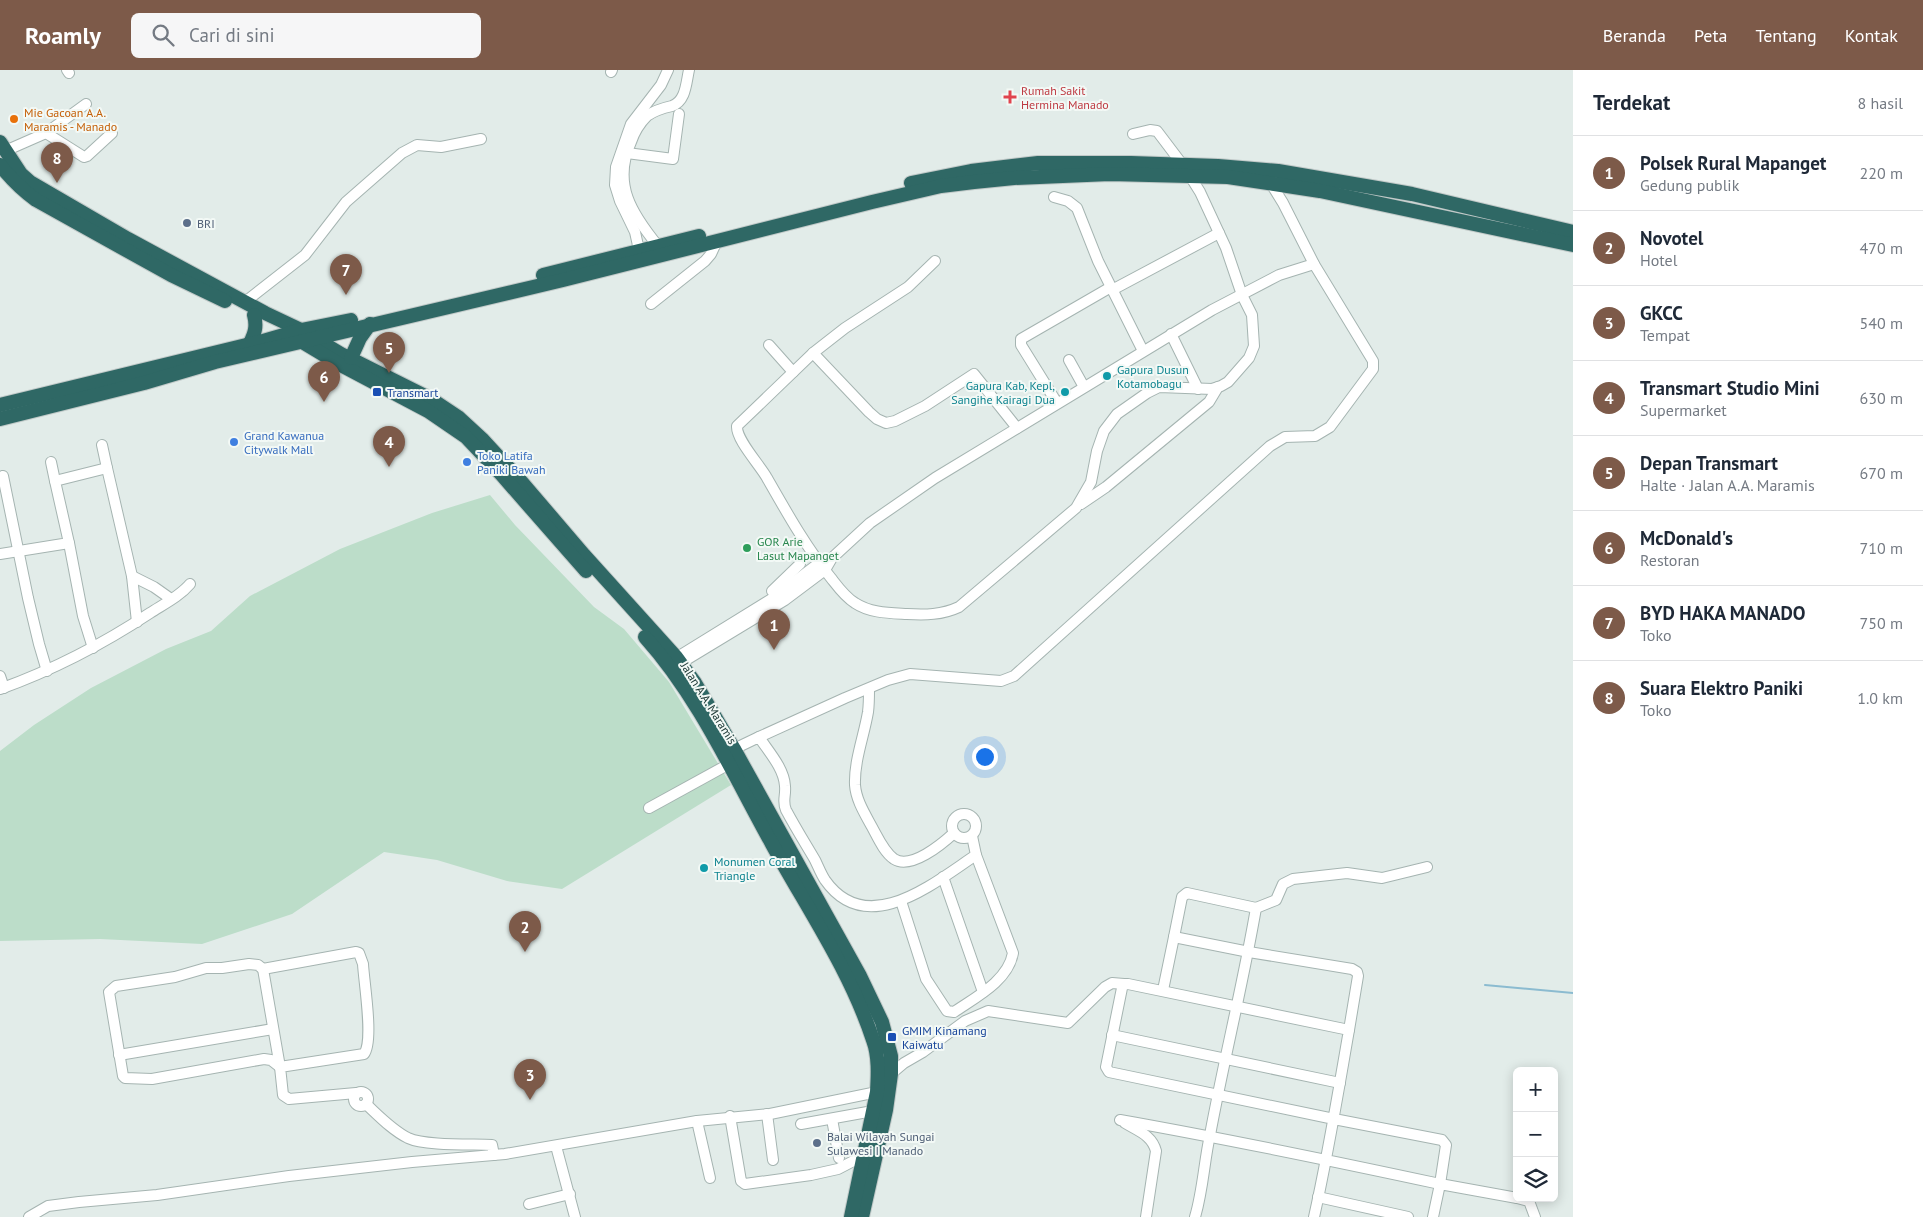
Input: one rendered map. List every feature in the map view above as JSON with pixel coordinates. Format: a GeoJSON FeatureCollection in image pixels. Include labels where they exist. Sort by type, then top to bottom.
{"type":"FeatureCollection","features":[{"type":"Feature","properties":{"kind":"highway"},"geometry":{"type":"LineString","coordinates":[[3,147],[21,174],[30,182],[128,239],[245,302],[298,335],[316,339],[431,399],[458,417],[476,433],[519,479],[674,663],[695,683],[734,749],[877,1010],[889,1050],[891,1074],[886,1110],[862,1217]]}},
{"type":"Feature","properties":{"kind":"highway"},"geometry":{"type":"LineString","coordinates":[[316,339],[370,324],[410,310],[639,250],[846,199],[971,170],[1038,163],[1186,170],[1278,171],[1412,194],[1573,232]]}},
{"type":"Feature","properties":{"kind":"highway","name":"Jalan A.A. Maramis"},"geometry":{"type":"LineString","coordinates":[[0,165],[24,192],[36,200],[171,275],[298,335],[320,354],[428,411],[466,438],[674,663],[848,979],[874,1042],[878,1072],[877,1092],[851,1217]]}},
{"type":"Feature","properties":{"kind":"highway"},"geometry":{"type":"LineString","coordinates":[[0,405],[250,343],[298,335],[380,314],[410,310],[563,280],[872,202],[966,183],[1014,178],[1186,170],[1270,182],[1573,246]]}},
{"type":"Feature","properties":{"kind":"highway"},"geometry":{"type":"LineString","coordinates":[[250,343],[257,324],[254,315]]}},
{"type":"Feature","properties":{"kind":"highway"},"geometry":{"type":"LineString","coordinates":[[351,358],[360,338],[370,324]]}},
{"type":"Feature","properties":{"kind":"highway"},"geometry":{"type":"LineString","coordinates":[[0,419],[273,348],[298,335]]}},
{"type":"Feature","properties":{"kind":"highway"},"geometry":{"type":"LineString","coordinates":[[273,348],[320,354]]}},
{"type":"Feature","properties":{"kind":"street"},"geometry":{"type":"LineString","coordinates":[[639,250],[635,232],[620,201],[615,185],[616,167],[631,124],[661,85],[668,70]]}},
{"type":"Feature","properties":{"kind":"street"},"geometry":{"type":"LineString","coordinates":[[658,246],[636,217],[626,195],[623,181],[626,153],[632,138],[644,120],[657,110],[678,103],[682,98],[689,70]]}},
{"type":"Feature","properties":{"kind":"street"},"geometry":{"type":"LineString","coordinates":[[653,95],[665,107]]}},
{"type":"Feature","properties":{"kind":"street"},"geometry":{"type":"LineString","coordinates":[[3,147],[46,133],[86,104]]}},
{"type":"Feature","properties":{"kind":"street"},"geometry":{"type":"LineString","coordinates":[[626,153],[673,160],[679,114]]}},
{"type":"Feature","properties":{"kind":"street"},"geometry":{"type":"LineString","coordinates":[[1076,508],[1091,482],[1104,431],[1117,414],[1147,393],[1159,388],[1212,389],[1218,387],[1228,382],[1240,371],[1250,358],[1254,346],[1252,315],[1242,295],[1219,233],[1200,192],[1157,131],[1150,130],[1133,134]]}},
{"type":"Feature","properties":{"kind":"street"},"geometry":{"type":"LineString","coordinates":[[46,133],[67,148],[85,157],[112,133]]}},
{"type":"Feature","properties":{"kind":"street"},"geometry":{"type":"LineString","coordinates":[[245,302],[305,255],[346,202],[402,153],[417,145],[440,146],[481,139]]}},
{"type":"Feature","properties":{"kind":"street"},"geometry":{"type":"LineString","coordinates":[[734,749],[888,680],[910,674],[1001,681],[1014,676],[1270,446],[1285,437],[1315,436],[1330,427],[1373,369],[1373,361],[1314,264],[1270,182]]}},
{"type":"Feature","properties":{"kind":"street"},"geometry":{"type":"LineString","coordinates":[[1054,197],[1068,201],[1077,208],[1098,262],[1143,351]]}},
{"type":"Feature","properties":{"kind":"street"},"geometry":{"type":"LineString","coordinates":[[1057,403],[1021,345],[1020,339],[1219,233]]}},
{"type":"Feature","properties":{"kind":"street"},"geometry":{"type":"LineString","coordinates":[[651,304],[705,261],[711,254],[717,241]]}},
{"type":"Feature","properties":{"kind":"street"},"geometry":{"type":"LineString","coordinates":[[934,261],[908,287],[845,328],[813,353],[737,426],[737,432],[760,466],[793,524],[839,589],[854,603],[876,611],[923,614],[950,612],[970,600],[1076,508],[1209,402],[1218,387]]}},
{"type":"Feature","properties":{"kind":"street"},"geometry":{"type":"LineString","coordinates":[[674,663],[778,605],[881,514],[935,478],[1171,334],[1279,275],[1314,264]]}},
{"type":"Feature","properties":{"kind":"street"},"geometry":{"type":"LineString","coordinates":[[1171,334],[1198,389]]}},
{"type":"Feature","properties":{"kind":"street"},"geometry":{"type":"LineString","coordinates":[[769,345],[793,372]]}},
{"type":"Feature","properties":{"kind":"street"},"geometry":{"type":"LineString","coordinates":[[813,353],[860,403],[882,422],[892,422],[915,412],[974,374],[1017,428]]}},
{"type":"Feature","properties":{"kind":"street"},"geometry":{"type":"LineString","coordinates":[[1069,360],[1084,386]]}},
{"type":"Feature","properties":{"kind":"street"},"geometry":{"type":"LineString","coordinates":[[102,445],[132,576],[137,622]]}},
{"type":"Feature","properties":{"kind":"street"},"geometry":{"type":"LineString","coordinates":[[51,462],[83,616],[93,648]]}},
{"type":"Feature","properties":{"kind":"street"},"geometry":{"type":"LineString","coordinates":[[55,481],[107,468]]}},
{"type":"Feature","properties":{"kind":"street"},"geometry":{"type":"LineString","coordinates":[[3,476],[36,635],[47,670]]}},
{"type":"Feature","properties":{"kind":"street"},"geometry":{"type":"LineString","coordinates":[[0,554],[69,543]]}},
{"type":"Feature","properties":{"kind":"street"},"geometry":{"type":"LineString","coordinates":[[744,617],[743,610],[775,589],[800,564]]}},
{"type":"Feature","properties":{"kind":"street"},"geometry":{"type":"LineString","coordinates":[[674,663],[822,566]]}},
{"type":"Feature","properties":{"kind":"street"},"geometry":{"type":"LineString","coordinates":[[132,576],[154,586],[171,599]]}},
{"type":"Feature","properties":{"kind":"street"},"geometry":{"type":"LineString","coordinates":[[0,676],[2,689],[93,648],[137,622],[190,584]]}},
{"type":"Feature","properties":{"kind":"street"},"geometry":{"type":"LineString","coordinates":[[869,689],[868,712],[855,784],[861,807],[879,840],[895,860],[903,862],[928,854],[954,832]]}},
{"type":"Feature","properties":{"kind":"street"},"geometry":{"type":"LineString","coordinates":[[759,737],[782,775],[785,787],[783,802],[790,817],[826,880],[845,899],[855,904],[869,906],[892,904],[901,901],[916,894],[976,855]]}},
{"type":"Feature","properties":{"kind":"street"},"geometry":{"type":"LineString","coordinates":[[649,808],[729,764]]}},
{"type":"Feature","properties":{"kind":"street"},"geometry":{"type":"LineString","coordinates":[[901,901],[926,979],[947,1011],[954,1012],[998,980],[1008,967],[1013,953],[976,855],[972,836],[975,832],[976,822],[973,818],[964,814],[959,815],[952,823],[954,832],[962,838],[972,836]]}},
{"type":"Feature","properties":{"kind":"street"},"geometry":{"type":"LineString","coordinates":[[776,825],[790,817]]}},
{"type":"Feature","properties":{"kind":"street"},"geometry":{"type":"LineString","coordinates":[[1163,990],[1182,897],[1187,893],[1256,908],[1276,900],[1283,884],[1293,879],[1347,873],[1382,878],[1426,867]]}},
{"type":"Feature","properties":{"kind":"street"},"geometry":{"type":"LineString","coordinates":[[943,877],[983,992]]}},
{"type":"Feature","properties":{"kind":"street"},"geometry":{"type":"LineString","coordinates":[[1195,1217],[1199,1204],[1218,1095],[1249,952],[1256,908]]}},
{"type":"Feature","properties":{"kind":"street"},"geometry":{"type":"LineString","coordinates":[[1174,937],[1355,970],[1358,976],[1334,1119],[1314,1217]]}},
{"type":"Feature","properties":{"kind":"street"},"geometry":{"type":"LineString","coordinates":[[263,969],[356,952],[361,955],[369,1035],[365,1053],[280,1067],[271,1060],[264,1059],[152,1079],[130,1080],[122,1076],[109,992],[112,988],[182,975],[198,969],[249,964],[258,965],[263,969],[280,1067],[283,1095],[289,1099],[356,1093],[354,1099],[356,1104],[363,1106],[366,1104],[393,1128],[408,1138],[426,1142],[492,1145],[494,1155]]}},
{"type":"Feature","properties":{"kind":"street"},"geometry":{"type":"LineString","coordinates":[[891,1074],[965,1020],[988,1011],[1068,1022],[1105,987],[1112,984],[1163,990],[1349,1030]]}},
{"type":"Feature","properties":{"kind":"street"},"geometry":{"type":"LineString","coordinates":[[1124,984],[1106,1070],[1218,1095],[1442,1140],[1446,1145],[1433,1217]]}},
{"type":"Feature","properties":{"kind":"street"},"geometry":{"type":"LineString","coordinates":[[119,1055],[273,1029]]}},
{"type":"Feature","properties":{"kind":"street"},"geometry":{"type":"LineString","coordinates":[[1112,1035],[1340,1083]]}},
{"type":"Feature","properties":{"kind":"street"},"geometry":{"type":"LineString","coordinates":[[29,1217],[48,1206],[165,1194],[289,1176],[494,1155],[730,1116],[767,1114],[877,1092]]}},
{"type":"Feature","properties":{"kind":"street"},"geometry":{"type":"LineString","coordinates":[[801,1124],[874,1111]]}},
{"type":"Feature","properties":{"kind":"street"},"geometry":{"type":"LineString","coordinates":[[767,1114],[773,1160]]}},
{"type":"Feature","properties":{"kind":"street"},"geometry":{"type":"LineString","coordinates":[[730,1116],[741,1182],[745,1184],[811,1175],[838,1169],[863,1156]]}},
{"type":"Feature","properties":{"kind":"street"},"geometry":{"type":"LineString","coordinates":[[832,1120],[839,1158]]}},
{"type":"Feature","properties":{"kind":"street"},"geometry":{"type":"LineString","coordinates":[[1146,1217],[1155,1161],[1156,1151],[1154,1142],[1120,1120],[1210,1136],[1513,1197]]}},
{"type":"Feature","properties":{"kind":"street"},"geometry":{"type":"LineString","coordinates":[[697,1121],[710,1178]]}},
{"type":"Feature","properties":{"kind":"street"},"geometry":{"type":"LineString","coordinates":[[556,1146],[575,1217]]}},
{"type":"Feature","properties":{"kind":"street"},"geometry":{"type":"LineString","coordinates":[[529,1204],[570,1194]]}},
{"type":"Feature","properties":{"kind":"street"},"geometry":{"type":"LineString","coordinates":[[1318,1197],[1408,1217]]}},
{"type":"Feature","properties":{"kind":"street"},"geometry":{"type":"LineString","coordinates":[[1529,1202],[1535,1217]]}},
{"type":"Feature","properties":{"kind":"green space"},"geometry":{"type":"Polygon","coordinates":[[[490,495],[515,525],[594,607],[624,629],[669,682],[731,785],[562,889],[507,881],[437,860],[384,852],[292,914],[202,944],[100,939],[0,941],[0,751],[34,725],[91,688],[166,649],[211,631],[250,596],[340,549],[432,513],[490,495]]]}},
{"type":"Feature","properties":{"kind":"waterway"},"geometry":{"type":"LineString","coordinates":[[1485,985],[1573,993]]}},
{"type":"Feature","properties":{"kind":"place","name":"Rumah Sakit Hermina Manado"},"geometry":{"type":"Point","coordinates":[1010,97]}},
{"type":"Feature","properties":{"kind":"place","name":"Mie Gacoan A.A. Maramis - Manado"},"geometry":{"type":"Point","coordinates":[14,119]}},
{"type":"Feature","properties":{"kind":"place","name":"Suara Elektro Paniki"},"geometry":{"type":"Point","coordinates":[57,183]}},
{"type":"Feature","properties":{"kind":"place","name":"BRI"},"geometry":{"type":"Point","coordinates":[187,223]}},
{"type":"Feature","properties":{"kind":"place","name":"BYD HAKA MANADO"},"geometry":{"type":"Point","coordinates":[346,295]}},
{"type":"Feature","properties":{"kind":"place","name":"Depan Transmart"},"geometry":{"type":"Point","coordinates":[389,373]}},
{"type":"Feature","properties":{"kind":"place","name":"Gapura Dusun Kotamobagu"},"geometry":{"type":"Point","coordinates":[1107,376]}},
{"type":"Feature","properties":{"kind":"place","name":"Transmart"},"geometry":{"type":"Point","coordinates":[377,392]}},
{"type":"Feature","properties":{"kind":"place","name":"Gapura Kab, Kepl, Sangihe Kairagi Dua"},"geometry":{"type":"Point","coordinates":[1065,392]}},
{"type":"Feature","properties":{"kind":"place","name":"McDonald's"},"geometry":{"type":"Point","coordinates":[324,402]}},
{"type":"Feature","properties":{"kind":"place","name":"Grand Kawanua Citywalk Mall"},"geometry":{"type":"Point","coordinates":[234,442]}},
{"type":"Feature","properties":{"kind":"place","name":"Toko Latifa Paniki Bawah"},"geometry":{"type":"Point","coordinates":[467,462]}},
{"type":"Feature","properties":{"kind":"place","name":"Transmart Studio Mini"},"geometry":{"type":"Point","coordinates":[389,467]}},
{"type":"Feature","properties":{"kind":"place","name":"GOR Arie Lasut Mapanget"},"geometry":{"type":"Point","coordinates":[747,548]}},
{"type":"Feature","properties":{"kind":"place","name":"Polsek Rural Mapanget"},"geometry":{"type":"Point","coordinates":[774,650]}},
{"type":"Feature","properties":{"kind":"place","name":"Monumen Coral Triangle"},"geometry":{"type":"Point","coordinates":[704,868]}},
{"type":"Feature","properties":{"kind":"place","name":"Novotel"},"geometry":{"type":"Point","coordinates":[525,952]}},
{"type":"Feature","properties":{"kind":"place","name":"GMIM Kinamang Kaiwatu"},"geometry":{"type":"Point","coordinates":[892,1037]}},
{"type":"Feature","properties":{"kind":"place","name":"GKCC"},"geometry":{"type":"Point","coordinates":[530,1100]}},
{"type":"Feature","properties":{"kind":"place","name":"Balai Wilayah Sungai Sulawesi I Manado"},"geometry":{"type":"Point","coordinates":[817,1143]}}]}
